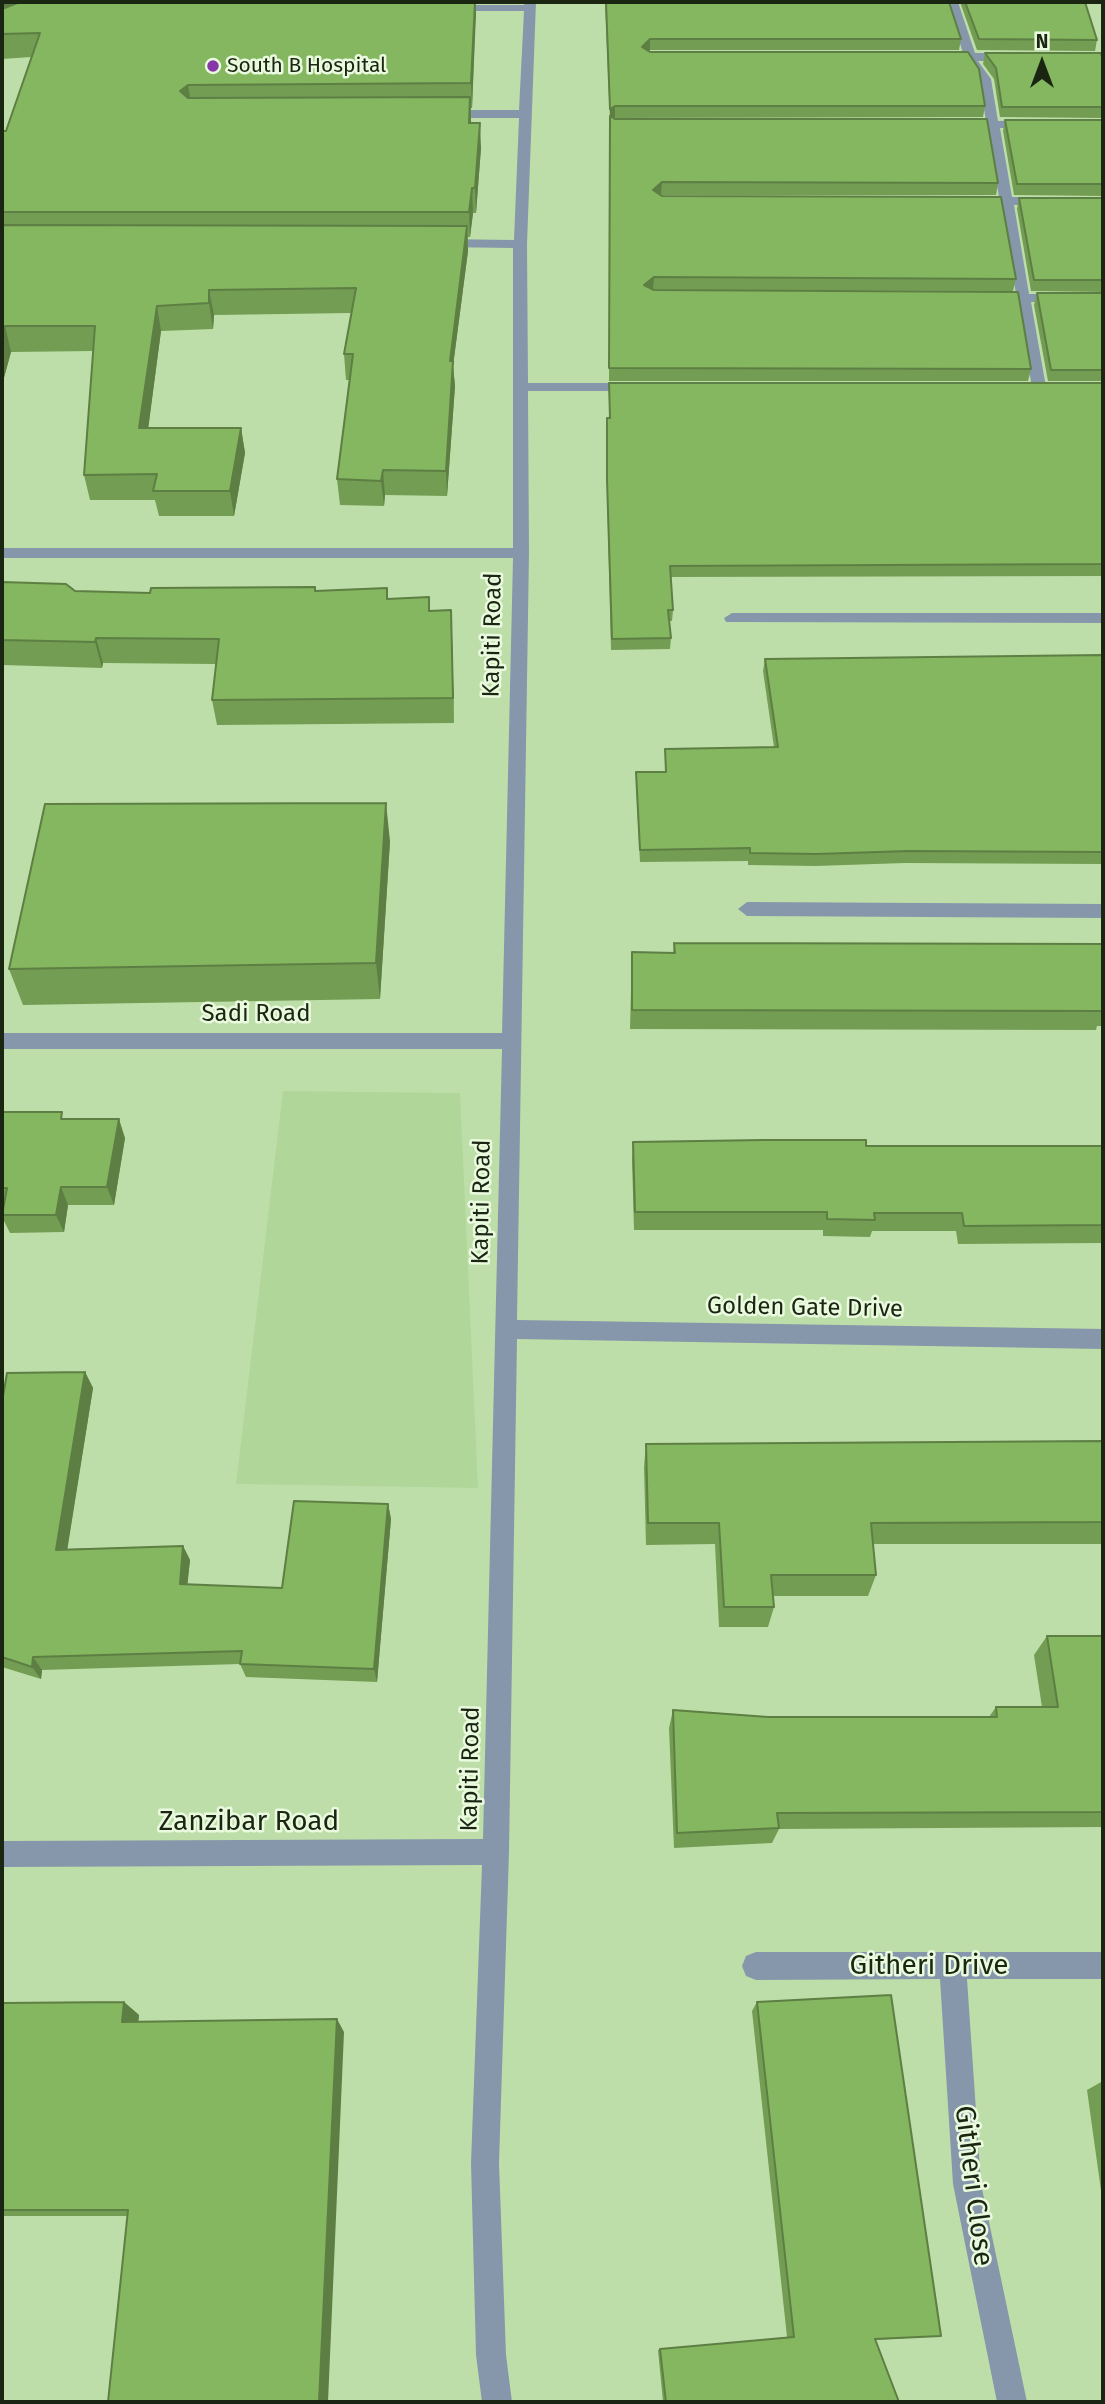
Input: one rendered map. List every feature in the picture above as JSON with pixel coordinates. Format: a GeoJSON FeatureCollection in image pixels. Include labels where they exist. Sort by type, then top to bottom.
{"type":"FeatureCollection","features":[{"type":"Feature","properties":{"kind":"street"},"geometry":{"type":"LineString","coordinates":[[952,2],[970,57],[985,79],[1039,387]]}},
{"type":"Feature","properties":{"kind":"street"},"geometry":{"type":"LineString","coordinates":[[432,8],[530,5]]}},
{"type":"Feature","properties":{"kind":"street","name":"Kapiti Road"},"geometry":{"type":"LineString","coordinates":[[497,2402],[491,2355],[485,2162],[496,1852],[521,553],[520,244],[530,5]]}},
{"type":"Feature","properties":{"kind":"street"},"geometry":{"type":"LineString","coordinates":[[928,57],[1023,57]]}},
{"type":"Feature","properties":{"kind":"street"},"geometry":{"type":"LineString","coordinates":[[427,114],[524,114]]}},
{"type":"Feature","properties":{"kind":"street"},"geometry":{"type":"LineString","coordinates":[[951,124],[1041,124]]}},
{"type":"Feature","properties":{"kind":"street"},"geometry":{"type":"LineString","coordinates":[[965,201],[1103,202]]}},
{"type":"Feature","properties":{"kind":"street"},"geometry":{"type":"LineString","coordinates":[[422,243],[520,244]]}},
{"type":"Feature","properties":{"kind":"street"},"geometry":{"type":"LineString","coordinates":[[982,298],[1103,298]]}},
{"type":"Feature","properties":{"kind":"street"},"geometry":{"type":"LineString","coordinates":[[521,387],[657,387]]}},
{"type":"Feature","properties":{"kind":"street"},"geometry":{"type":"LineString","coordinates":[[2,553],[521,553]]}},
{"type":"Feature","properties":{"kind":"street"},"geometry":{"type":"LineString","coordinates":[[732,618],[1103,618]]}},
{"type":"Feature","properties":{"kind":"street"},"geometry":{"type":"LineString","coordinates":[[747,909],[1103,911]]}},
{"type":"Feature","properties":{"kind":"street","name":"Sadi Road"},"geometry":{"type":"LineString","coordinates":[[2,1041],[511,1041]]}},
{"type":"Feature","properties":{"kind":"street","name":"Golden Gate Drive"},"geometry":{"type":"LineString","coordinates":[[506,1329],[1103,1339]]}},
{"type":"Feature","properties":{"kind":"street","name":"Zanzibar Road"},"geometry":{"type":"LineString","coordinates":[[2,1854],[496,1852]]}},
{"type":"Feature","properties":{"kind":"street","name":"Githeri Drive"},"geometry":{"type":"LineString","coordinates":[[755,1966],[1103,1965]]}},
{"type":"Feature","properties":{"kind":"street","name":"Githeri Close"},"geometry":{"type":"LineString","coordinates":[[953,1967],[967,2184],[1012,2402]]}},
{"type":"Feature","properties":{"kind":"shaded area"},"geometry":{"type":"Polygon","coordinates":[[[283,1091],[460,1093],[478,1488],[236,1484],[283,1091]]]}},
{"type":"Feature","properties":{"kind":"building"},"geometry":{"type":"Polygon","coordinates":[[[20,2],[475,2],[471,83],[188,85],[180,91],[188,98],[470,97],[469,123],[480,123],[475,188],[472,188],[469,212],[2,212],[2,131],[6,131],[40,33],[2,34],[2,9],[20,2]]]}},
{"type":"Feature","properties":{"kind":"building"},"geometry":{"type":"Polygon","coordinates":[[[606,2],[949,2],[961,39],[650,39],[642,47],[650,52],[968,52],[979,69],[985,106],[615,106],[610,109],[606,2]]]}},
{"type":"Feature","properties":{"kind":"building"},"geometry":{"type":"Polygon","coordinates":[[[965,2],[1085,2],[1097,40],[979,39],[965,2]]]}},
{"type":"Feature","properties":{"kind":"building"},"geometry":{"type":"Polygon","coordinates":[[[985,53],[1101,53],[1103,107],[1002,107],[996,68],[985,53]]]}},
{"type":"Feature","properties":{"kind":"building"},"geometry":{"type":"Polygon","coordinates":[[[610,116],[615,119],[987,119],[998,183],[662,182],[653,190],[662,196],[1001,197],[1016,279],[654,277],[644,285],[654,290],[1018,292],[1031,369],[609,368],[610,116]]]}},
{"type":"Feature","properties":{"kind":"building"},"geometry":{"type":"Polygon","coordinates":[[[1005,120],[1103,120],[1103,184],[1017,184],[1005,120]]]}},
{"type":"Feature","properties":{"kind":"building"},"geometry":{"type":"Polygon","coordinates":[[[1019,198],[1103,198],[1103,280],[1034,280],[1019,198]]]}},
{"type":"Feature","properties":{"kind":"building"},"geometry":{"type":"Polygon","coordinates":[[[2,225],[467,226],[450,361],[453,361],[446,471],[383,470],[381,481],[337,479],[353,354],[344,354],[356,288],[209,290],[209,303],[157,306],[139,428],[241,428],[230,491],[153,491],[157,474],[84,475],[95,326],[5,326],[2,336],[2,225]]]}},
{"type":"Feature","properties":{"kind":"building"},"geometry":{"type":"Polygon","coordinates":[[[1037,293],[1103,293],[1103,370],[1051,370],[1037,293]]]}},
{"type":"Feature","properties":{"kind":"building"},"geometry":{"type":"Polygon","coordinates":[[[609,383],[1103,383],[1103,564],[670,566],[673,610],[668,610],[671,638],[612,639],[607,480],[609,383]]]}},
{"type":"Feature","properties":{"kind":"building"},"geometry":{"type":"Polygon","coordinates":[[[2,582],[66,584],[75,591],[150,593],[151,588],[315,587],[315,591],[387,588],[387,599],[429,597],[429,611],[451,610],[453,698],[212,700],[219,639],[96,638],[95,642],[2,640],[2,582]]]}},
{"type":"Feature","properties":{"kind":"building"},"geometry":{"type":"Polygon","coordinates":[[[1103,655],[1103,852],[908,851],[817,854],[750,853],[750,848],[640,850],[636,772],[666,772],[665,749],[778,747],[765,659],[1103,655]]]}},
{"type":"Feature","properties":{"kind":"building"},"geometry":{"type":"Polygon","coordinates":[[[386,803],[376,963],[9,969],[45,804],[386,803]]]}},
{"type":"Feature","properties":{"kind":"building"},"geometry":{"type":"Polygon","coordinates":[[[674,943],[1103,944],[1103,1011],[632,1010],[632,952],[675,953],[674,943]]]}},
{"type":"Feature","properties":{"kind":"building"},"geometry":{"type":"Polygon","coordinates":[[[2,1112],[62,1112],[61,1119],[119,1119],[107,1187],[61,1187],[56,1215],[2,1215],[7,1188],[2,1188],[2,1112]]]}},
{"type":"Feature","properties":{"kind":"building"},"geometry":{"type":"Polygon","coordinates":[[[866,1140],[866,1146],[1103,1146],[1103,1225],[964,1226],[962,1213],[874,1213],[875,1220],[827,1219],[827,1212],[635,1212],[633,1142],[866,1140]]]}},
{"type":"Feature","properties":{"kind":"building"},"geometry":{"type":"Polygon","coordinates":[[[85,1372],[56,1550],[183,1546],[180,1584],[282,1588],[294,1501],[388,1504],[374,1669],[240,1664],[242,1651],[33,1657],[32,1667],[2,1657],[2,1402],[7,1373],[85,1372]]]}},
{"type":"Feature","properties":{"kind":"building"},"geometry":{"type":"Polygon","coordinates":[[[1103,1441],[1103,1522],[871,1523],[876,1575],[771,1575],[774,1607],[724,1607],[719,1523],[648,1523],[646,1444],[1103,1441]]]}},
{"type":"Feature","properties":{"kind":"building"},"geometry":{"type":"Polygon","coordinates":[[[1047,1636],[1103,1636],[1103,1812],[777,1813],[779,1828],[677,1833],[673,1710],[768,1717],[997,1717],[996,1707],[1058,1707],[1047,1636]]]}},
{"type":"Feature","properties":{"kind":"building"},"geometry":{"type":"Polygon","coordinates":[[[891,1995],[941,2336],[875,2339],[899,2402],[666,2402],[660,2349],[794,2337],[757,2002],[891,1995]]]}},
{"type":"Feature","properties":{"kind":"building"},"geometry":{"type":"Polygon","coordinates":[[[124,2002],[122,2022],[337,2019],[319,2402],[108,2402],[128,2210],[2,2210],[2,2003],[124,2002]]]}},
{"type":"Feature","properties":{"kind":"place","name":"South B Hospital"},"geometry":{"type":"Point","coordinates":[213,66]}}]}
